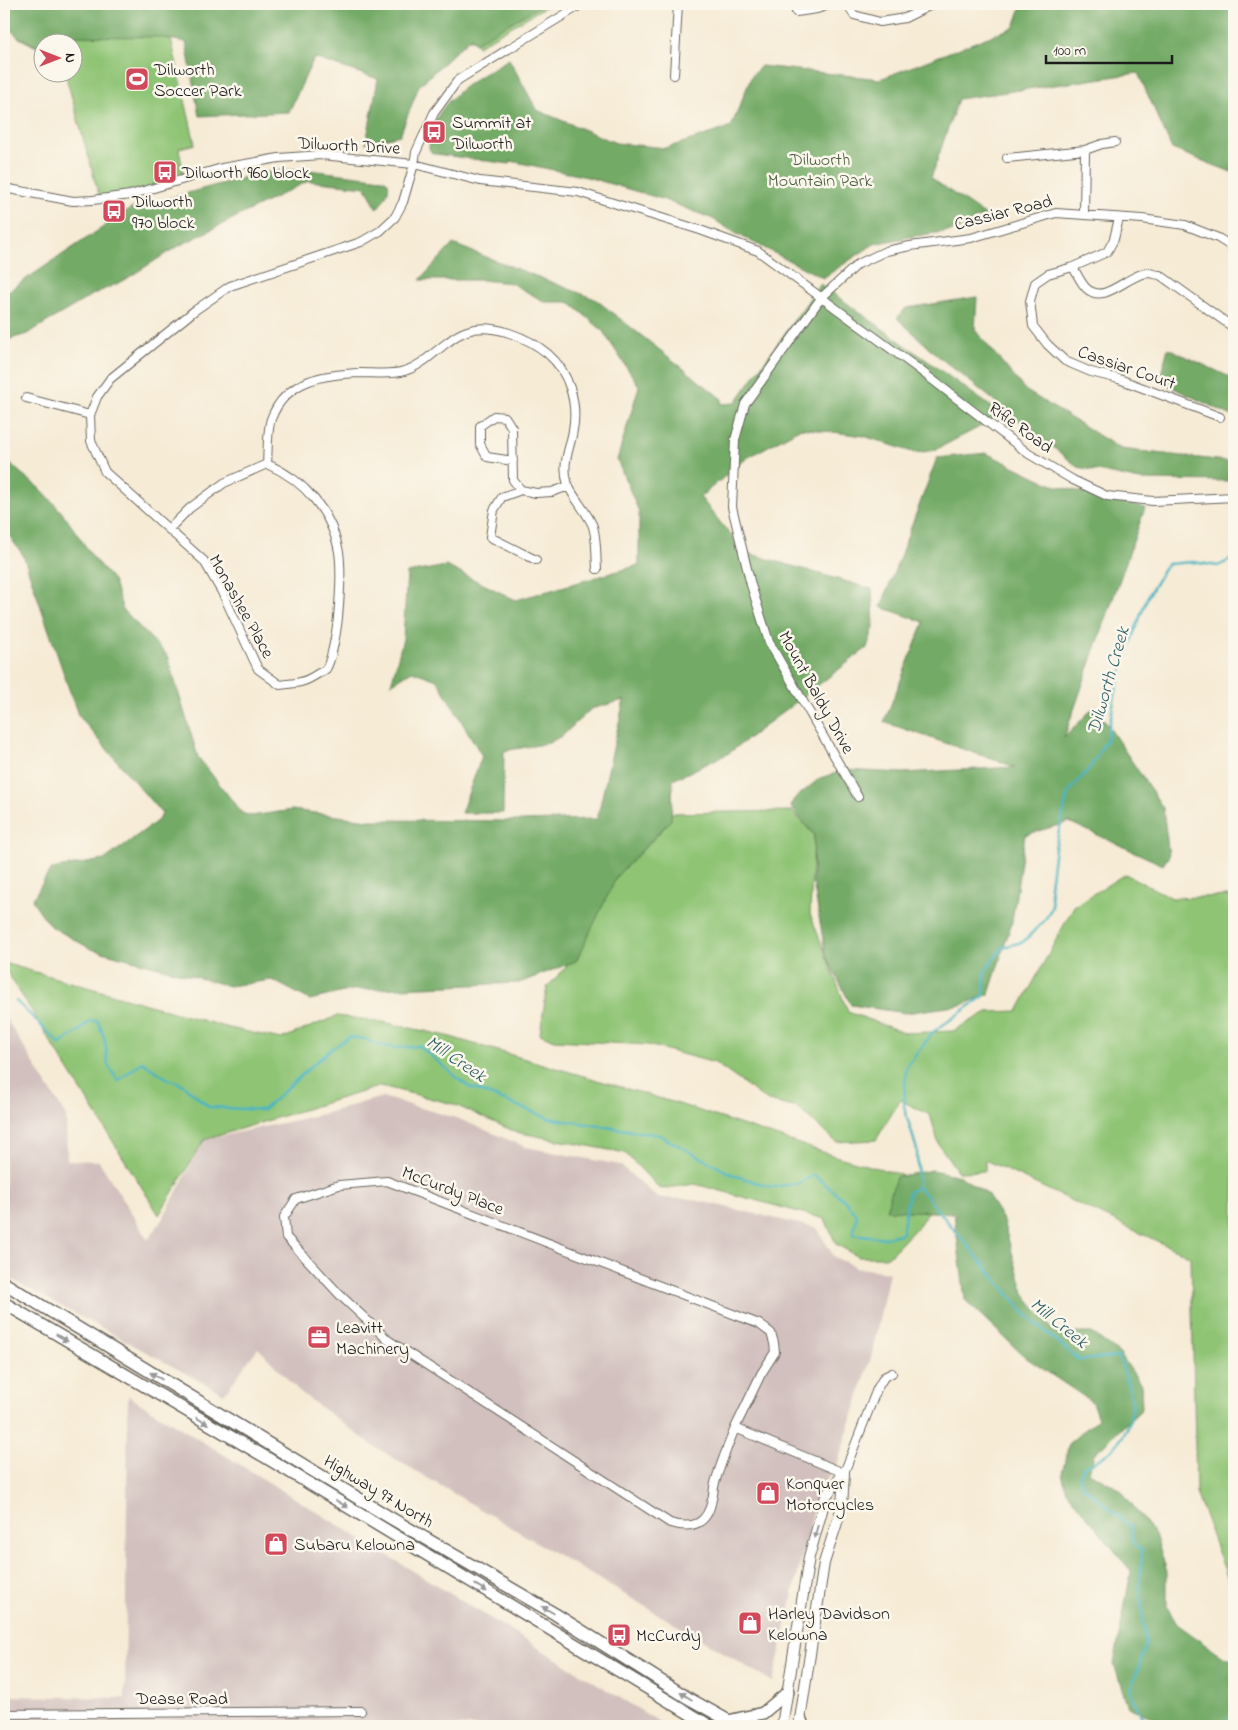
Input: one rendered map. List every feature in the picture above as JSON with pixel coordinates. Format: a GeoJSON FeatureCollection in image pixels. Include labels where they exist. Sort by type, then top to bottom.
{"type":"FeatureCollection","features":[{"type":"Feature","properties":{"kind":"highway","name":"Highway 97 North"},"geometry":{"type":"LineString","coordinates":[[4,1283],[733,1724]]}},
{"type":"Feature","properties":{"kind":"highway","name":"Highway 97 North"},"geometry":{"type":"LineString","coordinates":[[4,1303],[275,1463],[710,1726]]}},
{"type":"Feature","properties":{"kind":"highway"},"geometry":{"type":"LineString","coordinates":[[4,1309],[20,1313]]}},
{"type":"Feature","properties":{"kind":"highway"},"geometry":{"type":"LineString","coordinates":[[733,1724],[763,1713],[788,1692]]}},
{"type":"Feature","properties":{"kind":"main road"},"geometry":{"type":"LineString","coordinates":[[782,1726],[809,1557],[826,1496],[844,1474]]}},
{"type":"Feature","properties":{"kind":"main road"},"geometry":{"type":"LineString","coordinates":[[801,1724],[824,1563],[842,1507],[844,1474]]}},
{"type":"Feature","properties":{"kind":"street","name":"Monashee Place"},"geometry":{"type":"LineString","coordinates":[[267,464],[284,471],[322,506],[339,552],[340,590],[336,637],[326,669],[305,682],[280,685],[258,669],[223,594],[204,561],[105,472],[91,441],[90,415],[97,397],[110,379],[194,311],[230,286],[361,242],[380,231],[396,217],[403,202],[416,152],[434,113],[458,80],[580,4]]}},
{"type":"Feature","properties":{"kind":"street"},"geometry":{"type":"LineString","coordinates":[[674,76],[678,4]]}},
{"type":"Feature","properties":{"kind":"street"},"geometry":{"type":"LineString","coordinates":[[796,12],[817,9],[832,4]]}},
{"type":"Feature","properties":{"kind":"street"},"geometry":{"type":"LineString","coordinates":[[847,4],[854,15],[880,22],[905,18],[932,4]]}},
{"type":"Feature","properties":{"kind":"street"},"geometry":{"type":"LineString","coordinates":[[1007,158],[1085,150],[1115,142]]}},
{"type":"Feature","properties":{"kind":"street"},"geometry":{"type":"LineString","coordinates":[[1084,214],[1085,150]]}},
{"type":"Feature","properties":{"kind":"street","name":"Dilworth Drive"},"geometry":{"type":"LineString","coordinates":[[4,189],[73,201],[93,200],[130,195],[222,168],[279,158],[321,155],[414,164],[480,181],[578,192],[700,230],[758,251],[821,298]]}},
{"type":"Feature","properties":{"kind":"street","name":"Cassiar Road"},"geometry":{"type":"LineString","coordinates":[[821,298],[858,264],[886,251],[971,238],[1056,213],[1142,219],[1185,226],[1218,238],[1234,248]]}},
{"type":"Feature","properties":{"kind":"street","name":"Cassiar Court"},"geometry":{"type":"LineString","coordinates":[[1119,218],[1114,239],[1106,252],[1074,267],[1048,274],[1036,283],[1030,301],[1032,326],[1065,361],[1091,372],[1119,379],[1220,417]]}},
{"type":"Feature","properties":{"kind":"street"},"geometry":{"type":"LineString","coordinates":[[1074,267],[1085,287],[1095,294],[1106,293],[1130,279],[1147,273],[1160,275],[1234,328]]}},
{"type":"Feature","properties":{"kind":"street","name":"Rifle Road"},"geometry":{"type":"LineString","coordinates":[[821,298],[917,368],[1029,454],[1073,480],[1107,496],[1153,501],[1234,497]]}},
{"type":"Feature","properties":{"kind":"street","name":"Mount Baldy Drive"},"geometry":{"type":"LineString","coordinates":[[821,298],[745,404],[735,440],[732,507],[751,585],[769,642],[858,797]]}},
{"type":"Feature","properties":{"kind":"street"},"geometry":{"type":"LineString","coordinates":[[169,529],[190,508],[224,483],[267,464],[271,421],[280,403],[294,388],[314,379],[337,374],[403,372],[417,365],[467,331],[483,328],[509,333],[531,342],[549,355],[567,379],[574,400],[574,429],[565,462],[569,486],[593,526],[597,569]]}},
{"type":"Feature","properties":{"kind":"street"},"geometry":{"type":"LineString","coordinates":[[26,398],[90,415]]}},
{"type":"Feature","properties":{"kind":"street"},"geometry":{"type":"LineString","coordinates":[[513,462],[487,457],[480,444],[480,426],[494,416],[505,417],[512,428],[513,462],[513,480],[521,490]]}},
{"type":"Feature","properties":{"kind":"street"},"geometry":{"type":"LineString","coordinates":[[536,560],[490,537],[494,510],[502,497],[521,490],[536,493],[552,492],[569,486]]}},
{"type":"Feature","properties":{"kind":"street","name":"McCurdy Place"},"geometry":{"type":"LineString","coordinates":[[387,1181],[759,1324],[771,1333],[775,1352],[761,1374],[734,1428],[714,1485],[710,1510],[699,1524],[689,1526],[670,1523],[388,1340],[340,1295],[286,1237],[284,1217],[296,1198],[339,1185],[387,1181]]}},
{"type":"Feature","properties":{"kind":"street"},"geometry":{"type":"LineString","coordinates":[[734,1428],[844,1474],[877,1389],[884,1377],[892,1373]]}},
{"type":"Feature","properties":{"kind":"street","name":"Dease Road"},"geometry":{"type":"LineString","coordinates":[[4,1714],[361,1712]]}},
{"type":"Feature","properties":{"kind":"shaded area"},"geometry":{"type":"Polygon","coordinates":[[[4,1015],[66,1116],[67,1160],[99,1161],[148,1240],[162,1220],[204,1140],[323,1114],[382,1097],[459,1119],[526,1147],[620,1165],[658,1198],[690,1199],[817,1228],[834,1257],[858,1268],[889,1272],[872,1354],[838,1462],[818,1493],[773,1682],[375,1447],[301,1393],[258,1348],[224,1394],[5,1276],[4,1015]]]}},
{"type":"Feature","properties":{"kind":"shaded area"},"geometry":{"type":"Polygon","coordinates":[[[128,1396],[666,1726],[4,1726],[4,1696],[125,1698],[128,1396]]]}},
{"type":"Feature","properties":{"kind":"green space"},"geometry":{"type":"Polygon","coordinates":[[[4,4],[550,4],[478,46],[474,40],[171,39],[195,144],[179,148],[184,179],[100,199],[68,82],[82,82],[82,32],[32,32],[32,45],[19,38],[4,22],[4,4]]]}},
{"type":"Feature","properties":{"kind":"green space"},"geometry":{"type":"Polygon","coordinates":[[[4,4],[543,4],[475,43],[471,37],[419,86],[400,135],[366,143],[378,79],[314,58],[289,112],[199,116],[186,42],[157,37],[82,36],[82,32],[32,32],[32,44],[16,35],[4,23],[4,4]]]}},
{"type":"Feature","properties":{"kind":"green space","name":"Dilworth Mountain Park"},"geometry":{"type":"Polygon","coordinates":[[[1022,4],[1234,4],[1234,173],[1172,149],[1138,73],[958,99],[931,178],[986,216],[975,219],[957,230],[874,244],[823,278],[735,233],[713,219],[662,199],[587,177],[511,161],[510,164],[435,154],[429,148],[437,117],[446,105],[468,84],[509,59],[537,110],[616,143],[666,148],[731,127],[752,75],[761,66],[880,79],[1014,27],[1022,4]]]}},
{"type":"Feature","properties":{"kind":"green space"},"geometry":{"type":"Polygon","coordinates":[[[301,169],[383,179],[388,182],[389,186],[386,197],[377,209],[366,187],[308,181],[175,248],[123,281],[94,294],[27,334],[4,341],[4,294],[130,209],[260,173],[301,169]]]}},
{"type":"Feature","properties":{"kind":"green space"},"geometry":{"type":"Polygon","coordinates":[[[453,244],[595,299],[722,399],[721,404],[735,403],[820,284],[1003,415],[935,450],[915,453],[864,436],[801,428],[747,458],[700,497],[744,552],[872,589],[874,627],[867,648],[729,753],[673,780],[671,820],[617,876],[576,961],[519,983],[352,990],[310,1000],[272,980],[229,986],[91,949],[50,926],[32,900],[51,869],[104,860],[157,821],[163,813],[161,813],[78,715],[23,555],[4,529],[4,459],[45,493],[64,515],[95,560],[113,580],[123,610],[167,655],[198,757],[242,813],[251,816],[292,810],[369,820],[520,821],[597,819],[624,700],[591,709],[563,735],[549,743],[504,751],[503,813],[461,813],[482,756],[437,680],[412,671],[391,684],[403,639],[407,573],[446,566],[516,600],[639,565],[639,512],[617,460],[639,386],[602,330],[569,302],[545,302],[511,283],[481,280],[420,280],[453,244]]]}},
{"type":"Feature","properties":{"kind":"green space"},"geometry":{"type":"Polygon","coordinates":[[[977,297],[975,330],[1025,390],[1121,449],[1234,462],[1234,481],[1140,480],[1078,467],[939,357],[897,318],[906,308],[977,297]]]}},
{"type":"Feature","properties":{"kind":"green space"},"geometry":{"type":"Polygon","coordinates":[[[1168,348],[1234,379],[1234,417],[1159,381],[1168,348]]]}},
{"type":"Feature","properties":{"kind":"green space"},"geometry":{"type":"Polygon","coordinates":[[[986,453],[1053,485],[1145,508],[1064,738],[1095,706],[1163,808],[1169,856],[1163,865],[1069,822],[1025,835],[1012,922],[989,994],[962,1005],[905,1013],[851,1005],[826,956],[813,882],[814,835],[791,807],[793,800],[820,778],[846,770],[903,773],[1015,767],[884,722],[924,622],[881,607],[937,458],[986,453]]]}},
{"type":"Feature","properties":{"kind":"green space"},"geometry":{"type":"Polygon","coordinates":[[[792,811],[814,835],[810,914],[848,1012],[905,1033],[953,1031],[987,1012],[1018,1011],[1074,906],[1125,874],[1172,898],[1234,896],[1234,1595],[1196,1493],[1191,1257],[985,1160],[985,1171],[958,1172],[939,1145],[930,1115],[900,1100],[876,1140],[836,1142],[798,1108],[768,1101],[715,1063],[648,1045],[555,1040],[540,1034],[547,987],[569,964],[617,876],[666,826],[671,813],[792,811]]]}},
{"type":"Feature","properties":{"kind":"green space"},"geometry":{"type":"Polygon","coordinates":[[[4,963],[229,1028],[281,1039],[337,1016],[383,1022],[447,1036],[679,1104],[835,1156],[944,1187],[919,1225],[888,1257],[859,1257],[836,1244],[825,1219],[695,1184],[660,1189],[625,1153],[516,1132],[453,1104],[381,1086],[204,1140],[159,1215],[4,967],[4,963]]]}},
{"type":"Feature","properties":{"kind":"green space"},"geometry":{"type":"Polygon","coordinates":[[[932,1170],[960,1176],[987,1194],[1002,1218],[1024,1293],[1055,1333],[1092,1333],[1119,1353],[1141,1384],[1142,1409],[1094,1454],[1089,1472],[1120,1489],[1155,1534],[1167,1572],[1167,1607],[1177,1624],[1222,1656],[1234,1661],[1234,1726],[1170,1725],[1128,1707],[1114,1664],[1131,1571],[1067,1492],[1062,1473],[1069,1443],[1098,1419],[1092,1402],[1025,1357],[965,1300],[954,1213],[886,1210],[896,1177],[932,1170]]]}},
{"type":"Feature","properties":{"kind":"waterway","name":"Dilworth Creek"},"geometry":{"type":"LineString","coordinates":[[918,1187],[917,1150],[904,1107],[906,1068],[933,1032],[984,996],[985,971],[1003,947],[1023,942],[1045,920],[1052,907],[1050,886],[1055,848],[1068,793],[1092,765],[1107,738],[1115,695],[1126,655],[1147,598],[1167,564],[1193,562],[1218,566],[1234,558]]}},
{"type":"Feature","properties":{"kind":"waterway","name":"Mill Creek"},"geometry":{"type":"LineString","coordinates":[[16,1001],[60,1044],[90,1021],[98,1021],[105,1041],[108,1065],[118,1081],[142,1062],[168,1079],[182,1084],[209,1107],[263,1110],[327,1052],[349,1037],[365,1039],[375,1044],[395,1048],[419,1046],[467,1086],[548,1118],[659,1135],[733,1175],[771,1187],[798,1184],[814,1175],[844,1200],[857,1215],[853,1234],[885,1238],[902,1233],[909,1192],[918,1187],[929,1199]]}},
{"type":"Feature","properties":{"kind":"waterway","name":"Mill Creek"},"geometry":{"type":"LineString","coordinates":[[931,1202],[1028,1317],[1079,1360],[1119,1357],[1131,1398],[1132,1410],[1130,1420],[1116,1446],[1101,1458],[1083,1467],[1080,1476],[1082,1485],[1131,1527],[1134,1544],[1138,1549],[1142,1550],[1140,1580],[1146,1646],[1131,1694],[1141,1715],[1153,1726]]}},
{"type":"Feature","properties":{"kind":"waterway","name":"Mill Creek"},"geometry":{"type":"LineString","coordinates":[[1194,1726],[1225,1723],[1234,1715]]}},
{"type":"Feature","properties":{"kind":"place","name":"Dilworth Soccer Park"},"geometry":{"type":"Point","coordinates":[137,79]}},
{"type":"Feature","properties":{"kind":"place","name":"Summit at Dilworth"},"geometry":{"type":"Point","coordinates":[434,132]}},
{"type":"Feature","properties":{"kind":"place","name":"Dilworth 960 block"},"geometry":{"type":"Point","coordinates":[165,172]}},
{"type":"Feature","properties":{"kind":"place","name":"Dilworth 970 block"},"geometry":{"type":"Point","coordinates":[114,211]}},
{"type":"Feature","properties":{"kind":"place","name":"Leavitt Machinery"},"geometry":{"type":"Point","coordinates":[319,1337]}},
{"type":"Feature","properties":{"kind":"place","name":"Konquer Motorcycles"},"geometry":{"type":"Point","coordinates":[768,1493]}},
{"type":"Feature","properties":{"kind":"place","name":"Subaru Kelowna"},"geometry":{"type":"Point","coordinates":[276,1544]}},
{"type":"Feature","properties":{"kind":"place","name":"Harley Davidson Kelowna"},"geometry":{"type":"Point","coordinates":[750,1623]}},
{"type":"Feature","properties":{"kind":"place","name":"McCurdy"},"geometry":{"type":"Point","coordinates":[619,1635]}}]}
